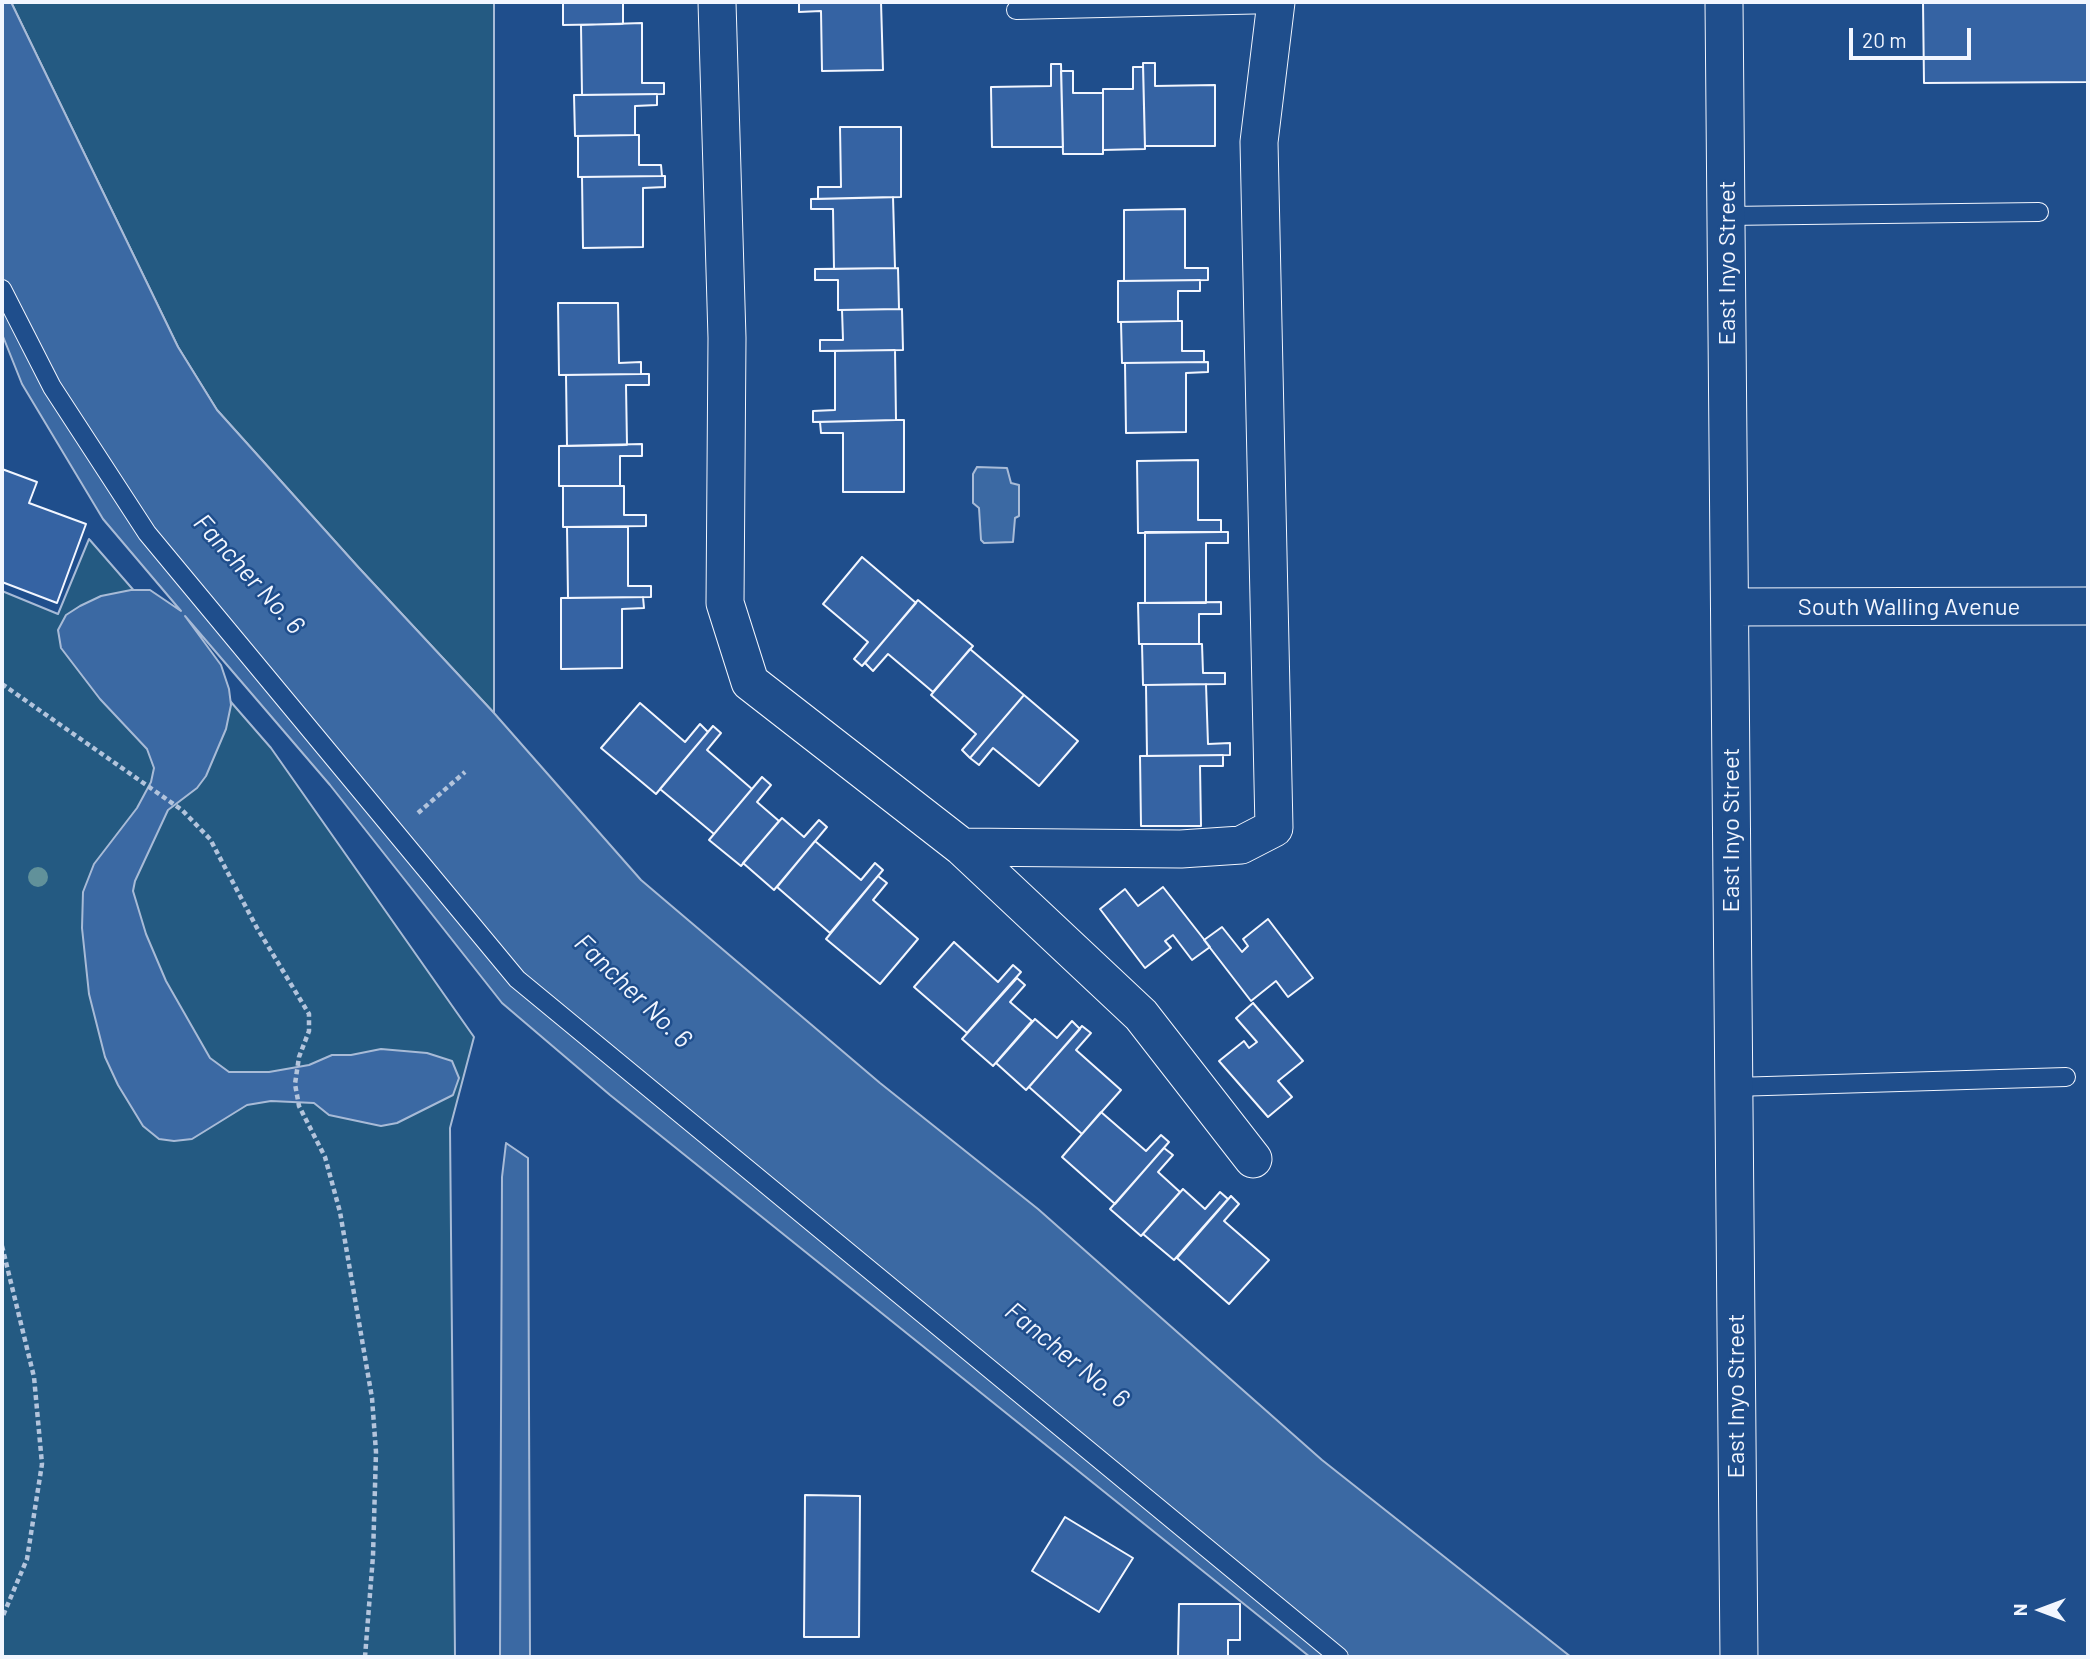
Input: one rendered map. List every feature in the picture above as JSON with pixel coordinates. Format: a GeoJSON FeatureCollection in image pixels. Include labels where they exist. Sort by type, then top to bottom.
{"type":"FeatureCollection","features":[{"type":"Feature","properties":{"kind":"street"},"geometry":{"type":"LineString","coordinates":[[717,2],[727,338],[725,603],[750,682],[962,848],[1141,1016],[1253,1159]]}},
{"type":"Feature","properties":{"kind":"street","name":"East Inyo Street"},"geometry":{"type":"LineString","coordinates":[[1724,2],[1739,1657]]}},
{"type":"Feature","properties":{"kind":"street"},"geometry":{"type":"LineString","coordinates":[[962,848],[1193,848],[1241,845],[1274,828],[1259,142],[1276,3]]}},
{"type":"Feature","properties":{"kind":"street","name":"South Walling Avenue"},"geometry":{"type":"LineString","coordinates":[[1730,607],[2088,606]]}},
{"type":"Feature","properties":{"kind":"lane"},"geometry":{"type":"LineString","coordinates":[[1016,10],[1276,3]]}},
{"type":"Feature","properties":{"kind":"lane"},"geometry":{"type":"LineString","coordinates":[[1726,216],[2039,212]]}},
{"type":"Feature","properties":{"kind":"lane"},"geometry":{"type":"LineString","coordinates":[[2,289],[52,387],[147,533],[517,979],[1339,1657]]}},
{"type":"Feature","properties":{"kind":"lane"},"geometry":{"type":"LineString","coordinates":[[1734,1087],[2066,1077]]}},
{"type":"Feature","properties":{"kind":"path"},"geometry":{"type":"LineString","coordinates":[[2,684],[182,810],[210,839],[257,928],[309,1014],[309,1031],[299,1057],[295,1084],[299,1106],[325,1157],[340,1212],[372,1398],[376,1452],[373,1556],[365,1657]]}},
{"type":"Feature","properties":{"kind":"path"},"geometry":{"type":"LineString","coordinates":[[418,813],[465,772]]}},
{"type":"Feature","properties":{"kind":"path"},"geometry":{"type":"LineString","coordinates":[[2,1246],[34,1377],[42,1464],[27,1559],[2,1618]]}},
{"type":"Feature","properties":{"kind":"shaded area"},"geometry":{"type":"Polygon","coordinates":[[[11,2],[494,2],[494,713],[217,410],[178,347],[11,2]]]}},
{"type":"Feature","properties":{"kind":"shaded area"},"geometry":{"type":"Polygon","coordinates":[[[89,539],[271,748],[474,1037],[450,1128],[455,1657],[2,1657],[2,591],[58,614],[89,539]]]}},
{"type":"Feature","properties":{"kind":"water","name":"Fancher No. 6"},"geometry":{"type":"Polygon","coordinates":[[[2,2],[11,2],[178,347],[217,410],[494,713],[641,880],[880,1083],[1038,1209],[1322,1460],[1571,1657],[1310,1657],[610,1095],[502,1003],[330,785],[185,616],[221,665],[231,705],[226,729],[206,776],[197,788],[168,810],[135,881],[133,891],[146,934],[166,981],[210,1058],[229,1072],[269,1072],[309,1065],[332,1055],[351,1055],[381,1049],[427,1053],[452,1061],[459,1078],[453,1095],[397,1123],[381,1126],[329,1115],[314,1103],[271,1101],[247,1105],[192,1139],[159,1139],[143,1126],[118,1085],[105,1057],[89,994],[82,928],[83,892],[94,864],[137,808],[151,782],[154,768],[147,749],[100,699],[61,648],[58,630],[66,615],[80,606],[101,596],[131,590],[150,590],[181,611],[103,519],[22,384],[2,334],[2,2]]]}},
{"type":"Feature","properties":{"kind":"water"},"geometry":{"type":"Polygon","coordinates":[[[977,467],[1007,468],[1011,483],[1019,485],[1019,516],[1015,518],[1013,542],[984,543],[981,540],[979,508],[973,503],[973,474],[977,467]]]}},
{"type":"Feature","properties":{"kind":"water"},"geometry":{"type":"Polygon","coordinates":[[[506,1143],[528,1158],[530,1657],[500,1657],[502,1177],[506,1143]]]}},
{"type":"Feature","properties":{"kind":"building"},"geometry":{"type":"Polygon","coordinates":[[[563,2],[623,2],[623,24],[563,25],[563,2]]]}},
{"type":"Feature","properties":{"kind":"building"},"geometry":{"type":"Polygon","coordinates":[[[799,2],[881,2],[883,70],[822,71],[821,11],[799,12],[799,2]]]}},
{"type":"Feature","properties":{"kind":"building"},"geometry":{"type":"Polygon","coordinates":[[[1923,2],[2088,2],[2088,82],[1924,83],[1923,2]]]}},
{"type":"Feature","properties":{"kind":"building"},"geometry":{"type":"Polygon","coordinates":[[[642,23],[642,83],[664,83],[664,94],[582,95],[581,25],[642,23]]]}},
{"type":"Feature","properties":{"kind":"building"},"geometry":{"type":"Polygon","coordinates":[[[1143,63],[1155,63],[1155,86],[1215,85],[1215,146],[1145,146],[1143,63]]]}},
{"type":"Feature","properties":{"kind":"building"},"geometry":{"type":"Polygon","coordinates":[[[1051,64],[1061,64],[1063,147],[992,147],[991,87],[1051,86],[1051,64]]]}},
{"type":"Feature","properties":{"kind":"building"},"geometry":{"type":"Polygon","coordinates":[[[1133,67],[1143,67],[1145,149],[1103,150],[1103,89],[1133,89],[1133,67]]]}},
{"type":"Feature","properties":{"kind":"building"},"geometry":{"type":"Polygon","coordinates":[[[1061,71],[1073,71],[1073,93],[1103,93],[1103,154],[1063,154],[1061,71]]]}},
{"type":"Feature","properties":{"kind":"building"},"geometry":{"type":"Polygon","coordinates":[[[657,94],[657,105],[635,106],[635,135],[575,136],[574,95],[657,94]]]}},
{"type":"Feature","properties":{"kind":"building"},"geometry":{"type":"Polygon","coordinates":[[[840,127],[901,127],[901,197],[818,199],[818,187],[841,187],[840,127]]]}},
{"type":"Feature","properties":{"kind":"building"},"geometry":{"type":"Polygon","coordinates":[[[639,135],[639,165],[661,165],[662,176],[578,177],[578,136],[639,135]]]}},
{"type":"Feature","properties":{"kind":"building"},"geometry":{"type":"Polygon","coordinates":[[[665,176],[665,187],[643,188],[643,247],[583,248],[582,177],[665,176]]]}},
{"type":"Feature","properties":{"kind":"building"},"geometry":{"type":"Polygon","coordinates":[[[893,197],[895,268],[834,269],[833,209],[811,209],[811,199],[893,197]]]}},
{"type":"Feature","properties":{"kind":"building"},"geometry":{"type":"Polygon","coordinates":[[[1185,209],[1185,268],[1208,268],[1208,280],[1124,281],[1124,210],[1185,209]]]}},
{"type":"Feature","properties":{"kind":"building"},"geometry":{"type":"Polygon","coordinates":[[[898,268],[899,309],[838,310],[838,280],[815,280],[815,269],[898,268]]]}},
{"type":"Feature","properties":{"kind":"building"},"geometry":{"type":"Polygon","coordinates":[[[1200,280],[1200,291],[1178,291],[1178,321],[1118,322],[1118,281],[1200,280]]]}},
{"type":"Feature","properties":{"kind":"building"},"geometry":{"type":"Polygon","coordinates":[[[558,303],[618,303],[619,363],[641,362],[641,374],[559,375],[558,303]]]}},
{"type":"Feature","properties":{"kind":"building"},"geometry":{"type":"Polygon","coordinates":[[[902,309],[903,350],[820,351],[820,340],[843,340],[842,310],[902,309]]]}},
{"type":"Feature","properties":{"kind":"building"},"geometry":{"type":"Polygon","coordinates":[[[1182,321],[1182,351],[1204,351],[1204,362],[1122,363],[1121,322],[1182,321]]]}},
{"type":"Feature","properties":{"kind":"building"},"geometry":{"type":"Polygon","coordinates":[[[895,350],[896,420],[813,422],[813,411],[835,410],[835,351],[895,350]]]}},
{"type":"Feature","properties":{"kind":"building"},"geometry":{"type":"Polygon","coordinates":[[[1208,362],[1208,372],[1186,373],[1186,432],[1126,433],[1125,363],[1208,362]]]}},
{"type":"Feature","properties":{"kind":"building"},"geometry":{"type":"Polygon","coordinates":[[[649,374],[649,385],[626,385],[627,445],[567,446],[566,375],[649,374]]]}},
{"type":"Feature","properties":{"kind":"building"},"geometry":{"type":"Polygon","coordinates":[[[904,420],[904,492],[843,492],[843,433],[821,433],[820,422],[904,420]]]}},
{"type":"Feature","properties":{"kind":"building"},"geometry":{"type":"Polygon","coordinates":[[[642,444],[642,456],[620,456],[620,486],[559,486],[559,446],[642,444]]]}},
{"type":"Feature","properties":{"kind":"building"},"geometry":{"type":"Polygon","coordinates":[[[1198,460],[1198,520],[1221,520],[1221,532],[1138,533],[1137,461],[1198,460]]]}},
{"type":"Feature","properties":{"kind":"building"},"geometry":{"type":"Polygon","coordinates":[[[2,469],[37,482],[29,503],[86,524],[57,603],[2,582],[2,469]]]}},
{"type":"Feature","properties":{"kind":"building"},"geometry":{"type":"Polygon","coordinates":[[[563,486],[624,486],[624,515],[646,515],[646,526],[563,527],[563,486]]]}},
{"type":"Feature","properties":{"kind":"building"},"geometry":{"type":"Polygon","coordinates":[[[567,527],[628,527],[628,586],[651,586],[651,597],[568,598],[567,527]]]}},
{"type":"Feature","properties":{"kind":"building"},"geometry":{"type":"Polygon","coordinates":[[[1145,532],[1228,532],[1228,543],[1206,543],[1206,603],[1145,603],[1145,532]]]}},
{"type":"Feature","properties":{"kind":"building"},"geometry":{"type":"Polygon","coordinates":[[[862,557],[916,603],[862,666],[854,659],[868,642],[823,604],[862,557]]]}},
{"type":"Feature","properties":{"kind":"building"},"geometry":{"type":"Polygon","coordinates":[[[643,597],[644,608],[622,609],[622,668],[561,669],[561,598],[643,597]]]}},
{"type":"Feature","properties":{"kind":"building"},"geometry":{"type":"Polygon","coordinates":[[[918,600],[973,646],[933,692],[888,654],[873,671],[865,663],[918,600]]]}},
{"type":"Feature","properties":{"kind":"building"},"geometry":{"type":"Polygon","coordinates":[[[1221,602],[1221,614],[1199,614],[1199,644],[1139,644],[1138,603],[1221,602]]]}},
{"type":"Feature","properties":{"kind":"building"},"geometry":{"type":"Polygon","coordinates":[[[1142,644],[1202,644],[1203,673],[1225,673],[1225,684],[1143,685],[1142,644]]]}},
{"type":"Feature","properties":{"kind":"building"},"geometry":{"type":"Polygon","coordinates":[[[970,649],[1024,695],[970,758],[962,750],[976,734],[931,695],[970,649]]]}},
{"type":"Feature","properties":{"kind":"building"},"geometry":{"type":"Polygon","coordinates":[[[1206,684],[1208,744],[1230,743],[1230,755],[1147,756],[1146,685],[1206,684]]]}},
{"type":"Feature","properties":{"kind":"building"},"geometry":{"type":"Polygon","coordinates":[[[1024,695],[1078,741],[1039,786],[993,748],[979,765],[970,758],[1024,695]]]}},
{"type":"Feature","properties":{"kind":"building"},"geometry":{"type":"Polygon","coordinates":[[[640,703],[685,742],[700,724],[708,732],[656,794],[601,748],[640,703]]]}},
{"type":"Feature","properties":{"kind":"building"},"geometry":{"type":"Polygon","coordinates":[[[713,726],[721,733],[707,750],[752,789],[714,834],[660,789],[713,726]]]}},
{"type":"Feature","properties":{"kind":"building"},"geometry":{"type":"Polygon","coordinates":[[[1223,755],[1223,766],[1200,766],[1201,826],[1141,826],[1140,756],[1223,755]]]}},
{"type":"Feature","properties":{"kind":"building"},"geometry":{"type":"Polygon","coordinates":[[[762,777],[771,785],[757,802],[779,821],[741,866],[709,840],[762,777]]]}},
{"type":"Feature","properties":{"kind":"building"},"geometry":{"type":"Polygon","coordinates":[[[782,818],[804,837],[819,820],[827,827],[774,890],[743,863],[782,818]]]}},
{"type":"Feature","properties":{"kind":"building"},"geometry":{"type":"Polygon","coordinates":[[[815,841],[861,880],[875,863],[883,870],[830,933],[777,887],[815,841]]]}},
{"type":"Feature","properties":{"kind":"building"},"geometry":{"type":"Polygon","coordinates":[[[878,876],[887,883],[873,900],[918,939],[880,984],[826,939],[878,876]]]}},
{"type":"Feature","properties":{"kind":"building"},"geometry":{"type":"Polygon","coordinates":[[[1163,887],[1210,947],[1192,960],[1173,935],[1165,941],[1171,948],[1145,968],[1100,909],[1125,889],[1138,906],[1163,887]]]}},
{"type":"Feature","properties":{"kind":"building"},"geometry":{"type":"Polygon","coordinates":[[[1268,919],[1313,978],[1288,997],[1276,981],[1251,1001],[1204,940],[1222,927],[1242,952],[1248,946],[1243,939],[1268,919]]]}},
{"type":"Feature","properties":{"kind":"building"},"geometry":{"type":"Polygon","coordinates":[[[954,942],[998,982],[1013,965],[1021,972],[967,1033],[914,987],[954,942]]]}},
{"type":"Feature","properties":{"kind":"building"},"geometry":{"type":"Polygon","coordinates":[[[1017,978],[1025,985],[1010,1002],[1032,1021],[993,1066],[962,1039],[1017,978]]]}},
{"type":"Feature","properties":{"kind":"building"},"geometry":{"type":"Polygon","coordinates":[[[1253,1003],[1303,1061],[1278,1081],[1292,1097],[1268,1117],[1219,1061],[1244,1041],[1249,1048],[1257,1042],[1236,1018],[1253,1003]]]}},
{"type":"Feature","properties":{"kind":"building"},"geometry":{"type":"Polygon","coordinates":[[[1035,1019],[1057,1038],[1072,1021],[1080,1029],[1026,1090],[996,1063],[1035,1019]]]}},
{"type":"Feature","properties":{"kind":"building"},"geometry":{"type":"Polygon","coordinates":[[[1082,1026],[1091,1033],[1076,1050],[1121,1090],[1082,1134],[1029,1087],[1082,1026]]]}},
{"type":"Feature","properties":{"kind":"building"},"geometry":{"type":"Polygon","coordinates":[[[1101,1112],[1146,1151],[1161,1135],[1169,1142],[1115,1204],[1062,1157],[1101,1112]]]}},
{"type":"Feature","properties":{"kind":"building"},"geometry":{"type":"Polygon","coordinates":[[[1164,1148],[1173,1155],[1158,1172],[1180,1192],[1141,1236],[1110,1209],[1164,1148]]]}},
{"type":"Feature","properties":{"kind":"building"},"geometry":{"type":"Polygon","coordinates":[[[1183,1189],[1205,1209],[1220,1192],[1228,1199],[1174,1260],[1143,1234],[1183,1189]]]}},
{"type":"Feature","properties":{"kind":"building"},"geometry":{"type":"Polygon","coordinates":[[[1231,1196],[1239,1204],[1224,1221],[1269,1260],[1229,1304],[1177,1258],[1231,1196]]]}},
{"type":"Feature","properties":{"kind":"building"},"geometry":{"type":"Polygon","coordinates":[[[805,1495],[860,1496],[859,1637],[804,1637],[805,1495]]]}},
{"type":"Feature","properties":{"kind":"building"},"geometry":{"type":"Polygon","coordinates":[[[1065,1517],[1133,1558],[1099,1612],[1032,1571],[1065,1517]]]}},
{"type":"Feature","properties":{"kind":"building"},"geometry":{"type":"Polygon","coordinates":[[[1179,1604],[1240,1604],[1240,1640],[1228,1640],[1228,1657],[1178,1657],[1179,1604]]]}}]}
